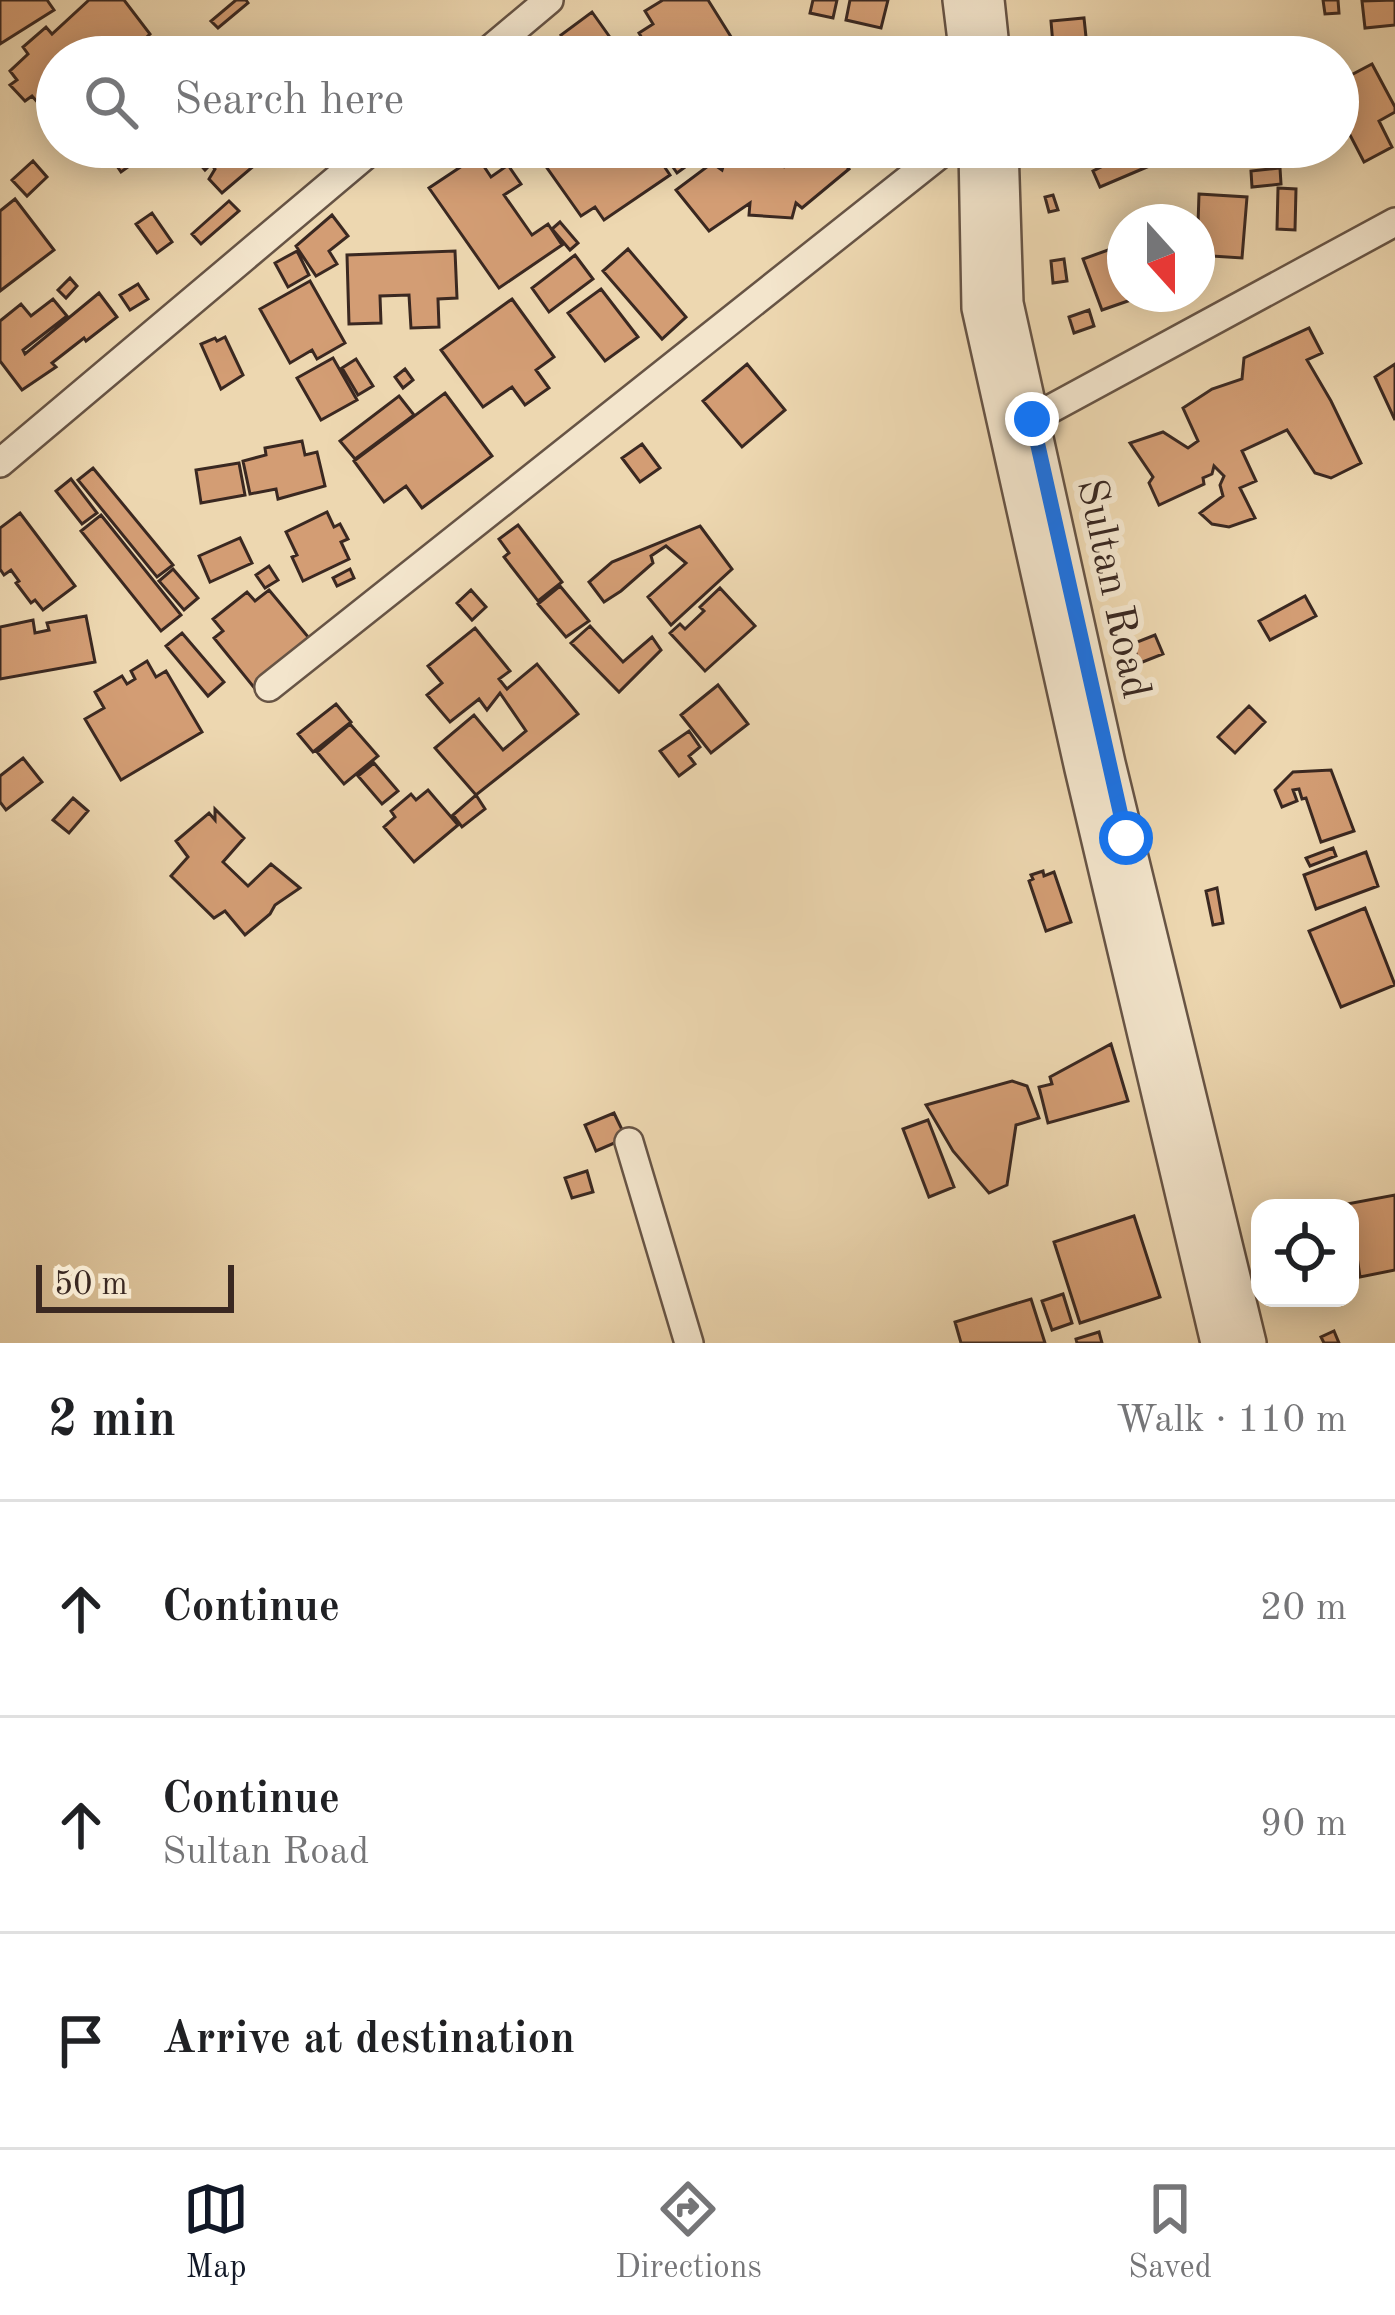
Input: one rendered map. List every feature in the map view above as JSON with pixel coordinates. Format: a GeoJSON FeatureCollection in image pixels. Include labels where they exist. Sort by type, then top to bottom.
{"type":"FeatureCollection","features":[{"type":"Feature","properties":{"kind":"street"},"geometry":{"type":"LineString","coordinates":[[506,36],[549,0]]}},
{"type":"Feature","properties":{"kind":"street"},"geometry":{"type":"LineString","coordinates":[[960,0],[964,36]]}},
{"type":"Feature","properties":{"kind":"street"},"geometry":{"type":"LineString","coordinates":[[987,0],[991,36]]}},
{"type":"Feature","properties":{"kind":"street"},"geometry":{"type":"LineString","coordinates":[[0,463],[350,168]]}},
{"type":"Feature","properties":{"kind":"street"},"geometry":{"type":"LineString","coordinates":[[269,687],[923,168]]}},
{"type":"Feature","properties":{"kind":"street","name":"Sultan Road"},"geometry":{"type":"LineString","coordinates":[[976,168],[979,308],[1095,766]]}},
{"type":"Feature","properties":{"kind":"street","name":"Sultan Road"},"geometry":{"type":"LineString","coordinates":[[1001,168],[1006,303],[1032,419],[1095,766]]}},
{"type":"Feature","properties":{"kind":"street"},"geometry":{"type":"LineString","coordinates":[[1032,419],[1395,222]]}},
{"type":"Feature","properties":{"kind":"street"},"geometry":{"type":"LineString","coordinates":[[1095,766],[1249,1343]]}},
{"type":"Feature","properties":{"kind":"street"},"geometry":{"type":"LineString","coordinates":[[1113,841],[1218,1343]]}},
{"type":"Feature","properties":{"kind":"street"},"geometry":{"type":"LineString","coordinates":[[629,1142],[689,1343]]}},
{"type":"Feature","properties":{"kind":"building"},"geometry":{"type":"Polygon","coordinates":[[[0,0],[47,0],[54,10],[0,44],[0,0]]]}},
{"type":"Feature","properties":{"kind":"building"},"geometry":{"type":"Polygon","coordinates":[[[89,0],[124,0],[150,34],[36,36],[36,101],[32,96],[25,101],[10,85],[17,80],[10,71],[28,54],[23,47],[46,27],[52,34],[89,0]]]}},
{"type":"Feature","properties":{"kind":"building"},"geometry":{"type":"Polygon","coordinates":[[[236,0],[248,3],[218,28],[211,21],[236,0]]]}},
{"type":"Feature","properties":{"kind":"building"},"geometry":{"type":"Polygon","coordinates":[[[663,0],[708,0],[730,36],[641,36],[653,24],[645,11],[663,0]]]}},
{"type":"Feature","properties":{"kind":"building"},"geometry":{"type":"Polygon","coordinates":[[[813,0],[837,0],[833,18],[810,13],[813,0]]]}},
{"type":"Feature","properties":{"kind":"building"},"geometry":{"type":"Polygon","coordinates":[[[850,0],[888,0],[881,28],[846,20],[850,0]]]}},
{"type":"Feature","properties":{"kind":"building"},"geometry":{"type":"Polygon","coordinates":[[[1323,0],[1338,0],[1339,13],[1325,14],[1323,0]]]}},
{"type":"Feature","properties":{"kind":"building"},"geometry":{"type":"Polygon","coordinates":[[[1395,0],[1395,25],[1365,28],[1362,1],[1395,0]]]}},
{"type":"Feature","properties":{"kind":"building"},"geometry":{"type":"Polygon","coordinates":[[[592,12],[609,36],[562,36],[592,12]]]}},
{"type":"Feature","properties":{"kind":"building"},"geometry":{"type":"Polygon","coordinates":[[[1084,18],[1086,36],[1052,36],[1051,21],[1084,18]]]}},
{"type":"Feature","properties":{"kind":"building"},"geometry":{"type":"Polygon","coordinates":[[[1372,64],[1395,107],[1395,112],[1379,121],[1392,147],[1364,162],[1359,152],[1359,71],[1372,64]]]}},
{"type":"Feature","properties":{"kind":"building"},"geometry":{"type":"Polygon","coordinates":[[[33,161],[47,177],[27,196],[12,180],[33,161]]]}},
{"type":"Feature","properties":{"kind":"building"},"geometry":{"type":"Polygon","coordinates":[[[251,168],[222,193],[209,179],[215,169],[251,168]]]}},
{"type":"Feature","properties":{"kind":"building"},"geometry":{"type":"Polygon","coordinates":[[[459,168],[485,168],[491,177],[510,168],[521,184],[504,195],[532,235],[548,224],[562,245],[499,288],[429,188],[459,168]]]}},
{"type":"Feature","properties":{"kind":"building"},"geometry":{"type":"Polygon","coordinates":[[[547,168],[665,168],[670,175],[604,220],[595,207],[581,216],[547,168]]]}},
{"type":"Feature","properties":{"kind":"building"},"geometry":{"type":"Polygon","coordinates":[[[705,168],[849,169],[802,208],[796,203],[792,218],[749,215],[750,203],[709,231],[676,190],[705,168]]]}},
{"type":"Feature","properties":{"kind":"building"},"geometry":{"type":"Polygon","coordinates":[[[1099,168],[1145,168],[1100,187],[1093,171],[1099,168]]]}},
{"type":"Feature","properties":{"kind":"building"},"geometry":{"type":"Polygon","coordinates":[[[1280,168],[1281,184],[1252,187],[1251,171],[1280,168]]]}},
{"type":"Feature","properties":{"kind":"building"},"geometry":{"type":"Polygon","coordinates":[[[1278,188],[1296,189],[1295,230],[1277,229],[1278,188]]]}},
{"type":"Feature","properties":{"kind":"building"},"geometry":{"type":"Polygon","coordinates":[[[1199,194],[1247,197],[1242,258],[1215,256],[1215,204],[1199,204],[1199,194]]]}},
{"type":"Feature","properties":{"kind":"building"},"geometry":{"type":"Polygon","coordinates":[[[1053,195],[1058,210],[1049,212],[1045,197],[1053,195]]]}},
{"type":"Feature","properties":{"kind":"building"},"geometry":{"type":"Polygon","coordinates":[[[15,199],[54,250],[0,291],[0,211],[15,199]]]}},
{"type":"Feature","properties":{"kind":"building"},"geometry":{"type":"Polygon","coordinates":[[[229,201],[239,211],[201,244],[192,234],[229,201]]]}},
{"type":"Feature","properties":{"kind":"building"},"geometry":{"type":"Polygon","coordinates":[[[152,213],[172,242],[157,253],[136,224],[152,213]]]}},
{"type":"Feature","properties":{"kind":"building"},"geometry":{"type":"Polygon","coordinates":[[[332,215],[348,236],[329,251],[337,264],[316,276],[296,246],[332,215]]]}},
{"type":"Feature","properties":{"kind":"building"},"geometry":{"type":"Polygon","coordinates":[[[560,222],[578,243],[570,250],[552,229],[560,222]]]}},
{"type":"Feature","properties":{"kind":"building"},"geometry":{"type":"Polygon","coordinates":[[[628,249],[686,317],[662,339],[603,271],[628,249]]]}},
{"type":"Feature","properties":{"kind":"building"},"geometry":{"type":"Polygon","coordinates":[[[1107,250],[1107,308],[1102,310],[1083,259],[1107,250]]]}},
{"type":"Feature","properties":{"kind":"building"},"geometry":{"type":"Polygon","coordinates":[[[297,251],[309,275],[288,287],[275,263],[297,251]]]}},
{"type":"Feature","properties":{"kind":"building"},"geometry":{"type":"Polygon","coordinates":[[[455,251],[457,298],[438,299],[439,327],[411,328],[409,295],[380,296],[381,323],[349,324],[347,255],[455,251]]]}},
{"type":"Feature","properties":{"kind":"building"},"geometry":{"type":"Polygon","coordinates":[[[575,255],[593,279],[549,312],[532,288],[575,255]]]}},
{"type":"Feature","properties":{"kind":"building"},"geometry":{"type":"Polygon","coordinates":[[[1064,259],[1067,281],[1053,283],[1051,261],[1064,259]]]}},
{"type":"Feature","properties":{"kind":"building"},"geometry":{"type":"Polygon","coordinates":[[[70,278],[77,286],[66,298],[58,290],[70,278]]]}},
{"type":"Feature","properties":{"kind":"building"},"geometry":{"type":"Polygon","coordinates":[[[310,281],[345,343],[317,359],[312,350],[290,363],[260,309],[310,281]]]}},
{"type":"Feature","properties":{"kind":"building"},"geometry":{"type":"Polygon","coordinates":[[[138,284],[148,299],[130,310],[120,295],[138,284]]]}},
{"type":"Feature","properties":{"kind":"building"},"geometry":{"type":"Polygon","coordinates":[[[601,289],[638,337],[605,361],[568,313],[601,289]]]}},
{"type":"Feature","properties":{"kind":"building"},"geometry":{"type":"Polygon","coordinates":[[[99,293],[117,317],[22,390],[0,361],[0,321],[21,304],[31,316],[53,299],[67,316],[23,350],[25,354],[99,293]]]}},
{"type":"Feature","properties":{"kind":"building"},"geometry":{"type":"Polygon","coordinates":[[[512,299],[554,357],[536,370],[549,388],[525,405],[512,387],[483,407],[441,350],[512,299]]]}},
{"type":"Feature","properties":{"kind":"building"},"geometry":{"type":"Polygon","coordinates":[[[1089,310],[1094,326],[1074,333],[1069,317],[1089,310]]]}},
{"type":"Feature","properties":{"kind":"building"},"geometry":{"type":"Polygon","coordinates":[[[1309,328],[1322,353],[1307,360],[1361,463],[1331,478],[1315,473],[1287,430],[1242,451],[1256,481],[1240,488],[1255,518],[1229,527],[1212,524],[1200,513],[1223,496],[1224,476],[1214,466],[1212,474],[1203,478],[1204,484],[1159,505],[1149,483],[1153,477],[1130,443],[1163,432],[1188,448],[1198,441],[1183,408],[1212,389],[1242,379],[1244,358],[1309,328]]]}},
{"type":"Feature","properties":{"kind":"building"},"geometry":{"type":"Polygon","coordinates":[[[225,337],[243,375],[221,389],[201,344],[225,337]]]}},
{"type":"Feature","properties":{"kind":"building"},"geometry":{"type":"Polygon","coordinates":[[[333,358],[357,400],[321,420],[297,378],[333,358]]]}},
{"type":"Feature","properties":{"kind":"building"},"geometry":{"type":"Polygon","coordinates":[[[356,359],[373,386],[358,395],[342,368],[356,359]]]}},
{"type":"Feature","properties":{"kind":"building"},"geometry":{"type":"Polygon","coordinates":[[[747,364],[785,410],[742,447],[703,401],[747,364]]]}},
{"type":"Feature","properties":{"kind":"building"},"geometry":{"type":"Polygon","coordinates":[[[1395,364],[1395,420],[1375,377],[1395,364]]]}},
{"type":"Feature","properties":{"kind":"building"},"geometry":{"type":"Polygon","coordinates":[[[405,369],[413,380],[403,388],[395,377],[405,369]]]}},
{"type":"Feature","properties":{"kind":"building"},"geometry":{"type":"Polygon","coordinates":[[[445,393],[492,456],[422,508],[406,486],[384,502],[354,461],[445,393]]]}},
{"type":"Feature","properties":{"kind":"building"},"geometry":{"type":"Polygon","coordinates":[[[399,396],[414,415],[355,459],[340,441],[399,396]]]}},
{"type":"Feature","properties":{"kind":"building"},"geometry":{"type":"Polygon","coordinates":[[[302,441],[305,455],[317,452],[325,486],[278,499],[276,489],[250,494],[243,461],[266,455],[265,448],[302,441]]]}},
{"type":"Feature","properties":{"kind":"building"},"geometry":{"type":"Polygon","coordinates":[[[642,444],[660,468],[640,482],[622,458],[642,444]]]}},
{"type":"Feature","properties":{"kind":"building"},"geometry":{"type":"Polygon","coordinates":[[[239,463],[245,495],[201,503],[196,470],[239,463]]]}},
{"type":"Feature","properties":{"kind":"building"},"geometry":{"type":"Polygon","coordinates":[[[93,468],[173,565],[157,577],[78,480],[93,468]]]}},
{"type":"Feature","properties":{"kind":"building"},"geometry":{"type":"Polygon","coordinates":[[[71,479],[97,513],[82,524],[56,491],[71,479]]]}},
{"type":"Feature","properties":{"kind":"building"},"geometry":{"type":"Polygon","coordinates":[[[327,512],[334,527],[340,524],[348,539],[341,542],[349,559],[303,581],[286,532],[327,512]]]}},
{"type":"Feature","properties":{"kind":"building"},"geometry":{"type":"Polygon","coordinates":[[[20,513],[75,586],[43,610],[35,600],[31,603],[11,570],[4,575],[0,569],[0,528],[20,513]]]}},
{"type":"Feature","properties":{"kind":"building"},"geometry":{"type":"Polygon","coordinates":[[[101,515],[181,615],[161,631],[81,531],[101,515]]]}},
{"type":"Feature","properties":{"kind":"building"},"geometry":{"type":"Polygon","coordinates":[[[518,525],[562,582],[538,601],[504,557],[509,553],[499,539],[518,525]]]}},
{"type":"Feature","properties":{"kind":"building"},"geometry":{"type":"Polygon","coordinates":[[[700,526],[732,569],[671,625],[648,597],[686,563],[666,546],[651,556],[653,563],[604,602],[589,582],[612,562],[700,526]]]}},
{"type":"Feature","properties":{"kind":"building"},"geometry":{"type":"Polygon","coordinates":[[[240,538],[252,563],[210,582],[199,556],[240,538]]]}},
{"type":"Feature","properties":{"kind":"building"},"geometry":{"type":"Polygon","coordinates":[[[269,566],[278,580],[265,588],[256,575],[269,566]]]}},
{"type":"Feature","properties":{"kind":"building"},"geometry":{"type":"Polygon","coordinates":[[[173,569],[198,598],[184,610],[159,581],[173,569]]]}},
{"type":"Feature","properties":{"kind":"building"},"geometry":{"type":"Polygon","coordinates":[[[350,569],[354,578],[337,586],[333,578],[350,569]]]}},
{"type":"Feature","properties":{"kind":"building"},"geometry":{"type":"Polygon","coordinates":[[[560,586],[589,621],[566,637],[538,604],[560,586]]]}},
{"type":"Feature","properties":{"kind":"building"},"geometry":{"type":"Polygon","coordinates":[[[720,588],[755,626],[705,671],[670,633],[680,624],[685,629],[720,588]]]}},
{"type":"Feature","properties":{"kind":"building"},"geometry":{"type":"Polygon","coordinates":[[[269,590],[314,644],[256,690],[214,638],[223,631],[213,619],[247,592],[255,601],[269,590]]]}},
{"type":"Feature","properties":{"kind":"building"},"geometry":{"type":"Polygon","coordinates":[[[471,590],[486,607],[472,620],[457,603],[471,590]]]}},
{"type":"Feature","properties":{"kind":"building"},"geometry":{"type":"Polygon","coordinates":[[[1305,596],[1316,616],[1270,640],[1259,621],[1305,596]]]}},
{"type":"Feature","properties":{"kind":"building"},"geometry":{"type":"Polygon","coordinates":[[[86,616],[95,662],[0,679],[0,627],[33,620],[35,633],[49,630],[47,623],[86,616]]]}},
{"type":"Feature","properties":{"kind":"building"},"geometry":{"type":"Polygon","coordinates":[[[590,626],[623,662],[652,637],[661,650],[619,692],[571,643],[590,626]]]}},
{"type":"Feature","properties":{"kind":"building"},"geometry":{"type":"Polygon","coordinates":[[[475,628],[510,671],[499,679],[507,689],[537,664],[578,714],[476,795],[435,748],[474,715],[503,750],[526,731],[500,693],[487,710],[479,699],[450,722],[427,695],[442,683],[428,666],[475,628]]]}},
{"type":"Feature","properties":{"kind":"building"},"geometry":{"type":"Polygon","coordinates":[[[182,633],[224,682],[208,696],[166,646],[182,633]]]}},
{"type":"Feature","properties":{"kind":"building"},"geometry":{"type":"Polygon","coordinates":[[[1155,635],[1163,654],[1140,663],[1132,644],[1155,635]]]}},
{"type":"Feature","properties":{"kind":"building"},"geometry":{"type":"Polygon","coordinates":[[[147,661],[156,677],[166,671],[202,732],[121,780],[85,719],[104,708],[95,692],[122,676],[127,684],[135,679],[131,671],[147,661]]]}},
{"type":"Feature","properties":{"kind":"building"},"geometry":{"type":"Polygon","coordinates":[[[718,685],[748,724],[711,753],[681,715],[718,685]]]}},
{"type":"Feature","properties":{"kind":"building"},"geometry":{"type":"Polygon","coordinates":[[[336,704],[351,722],[313,752],[298,734],[336,704]]]}},
{"type":"Feature","properties":{"kind":"building"},"geometry":{"type":"Polygon","coordinates":[[[1249,706],[1265,722],[1235,753],[1218,737],[1249,706]]]}},
{"type":"Feature","properties":{"kind":"building"},"geometry":{"type":"Polygon","coordinates":[[[350,724],[378,756],[344,784],[317,752],[350,724]]]}},
{"type":"Feature","properties":{"kind":"building"},"geometry":{"type":"Polygon","coordinates":[[[689,731],[700,747],[689,756],[695,764],[679,776],[660,751],[689,731]]]}},
{"type":"Feature","properties":{"kind":"building"},"geometry":{"type":"Polygon","coordinates":[[[23,758],[42,782],[6,810],[0,802],[0,776],[23,758]]]}},
{"type":"Feature","properties":{"kind":"building"},"geometry":{"type":"Polygon","coordinates":[[[374,763],[398,791],[382,804],[358,776],[374,763]]]}},
{"type":"Feature","properties":{"kind":"building"},"geometry":{"type":"Polygon","coordinates":[[[1331,770],[1354,831],[1321,842],[1299,789],[1293,790],[1297,801],[1282,807],[1275,790],[1293,772],[1331,770]]]}},
{"type":"Feature","properties":{"kind":"building"},"geometry":{"type":"Polygon","coordinates":[[[428,790],[458,825],[414,862],[384,827],[395,817],[391,811],[411,794],[416,800],[428,790]]]}},
{"type":"Feature","properties":{"kind":"building"},"geometry":{"type":"Polygon","coordinates":[[[476,795],[485,809],[462,827],[453,815],[476,795]]]}},
{"type":"Feature","properties":{"kind":"building"},"geometry":{"type":"Polygon","coordinates":[[[73,798],[88,811],[69,833],[53,820],[73,798]]]}},
{"type":"Feature","properties":{"kind":"building"},"geometry":{"type":"Polygon","coordinates":[[[215,809],[244,838],[223,862],[248,886],[271,864],[300,888],[245,935],[225,911],[214,918],[171,876],[188,857],[176,841],[209,813],[215,820],[215,809]]]}},
{"type":"Feature","properties":{"kind":"building"},"geometry":{"type":"Polygon","coordinates":[[[1333,848],[1336,856],[1310,866],[1306,858],[1333,848]]]}},
{"type":"Feature","properties":{"kind":"building"},"geometry":{"type":"Polygon","coordinates":[[[1366,852],[1378,886],[1316,909],[1304,875],[1366,852]]]}},
{"type":"Feature","properties":{"kind":"building"},"geometry":{"type":"Polygon","coordinates":[[[1043,871],[1044,876],[1054,872],[1071,922],[1046,931],[1029,881],[1031,875],[1043,871]]]}},
{"type":"Feature","properties":{"kind":"building"},"geometry":{"type":"Polygon","coordinates":[[[1217,888],[1223,923],[1213,925],[1206,891],[1217,888]]]}},
{"type":"Feature","properties":{"kind":"building"},"geometry":{"type":"Polygon","coordinates":[[[1365,908],[1395,985],[1341,1007],[1309,931],[1365,908]]]}},
{"type":"Feature","properties":{"kind":"building"},"geometry":{"type":"Polygon","coordinates":[[[1111,1044],[1128,1101],[1048,1123],[1039,1087],[1052,1084],[1050,1077],[1111,1044]]]}},
{"type":"Feature","properties":{"kind":"building"},"geometry":{"type":"Polygon","coordinates":[[[1012,1081],[1027,1086],[1039,1118],[1016,1125],[1007,1185],[989,1193],[953,1151],[926,1105],[1012,1081]]]}},
{"type":"Feature","properties":{"kind":"building"},"geometry":{"type":"Polygon","coordinates":[[[614,1113],[626,1138],[596,1151],[585,1125],[614,1113]]]}},
{"type":"Feature","properties":{"kind":"building"},"geometry":{"type":"Polygon","coordinates":[[[928,1120],[954,1187],[929,1197],[903,1129],[928,1120]]]}},
{"type":"Feature","properties":{"kind":"building"},"geometry":{"type":"Polygon","coordinates":[[[587,1171],[593,1192],[572,1198],[565,1178],[587,1171]]]}},
{"type":"Feature","properties":{"kind":"building"},"geometry":{"type":"Polygon","coordinates":[[[1395,1195],[1395,1270],[1360,1277],[1359,1202],[1395,1195]]]}},
{"type":"Feature","properties":{"kind":"building"},"geometry":{"type":"Polygon","coordinates":[[[1134,1216],[1160,1297],[1080,1323],[1054,1242],[1134,1216]]]}},
{"type":"Feature","properties":{"kind":"building"},"geometry":{"type":"Polygon","coordinates":[[[1063,1294],[1072,1323],[1052,1330],[1042,1301],[1063,1294]]]}},
{"type":"Feature","properties":{"kind":"building"},"geometry":{"type":"Polygon","coordinates":[[[1031,1299],[1045,1343],[961,1343],[955,1322],[1031,1299]]]}},
{"type":"Feature","properties":{"kind":"building"},"geometry":{"type":"Polygon","coordinates":[[[1334,1331],[1339,1343],[1324,1343],[1321,1337],[1334,1331]]]}},
{"type":"Feature","properties":{"kind":"building"},"geometry":{"type":"Polygon","coordinates":[[[1099,1332],[1102,1343],[1077,1343],[1076,1339],[1099,1332]]]}},
{"type":"Feature","properties":{"kind":"route"},"geometry":{"type":"LineString","coordinates":[[1032,419],[1126,838]]}}]}
